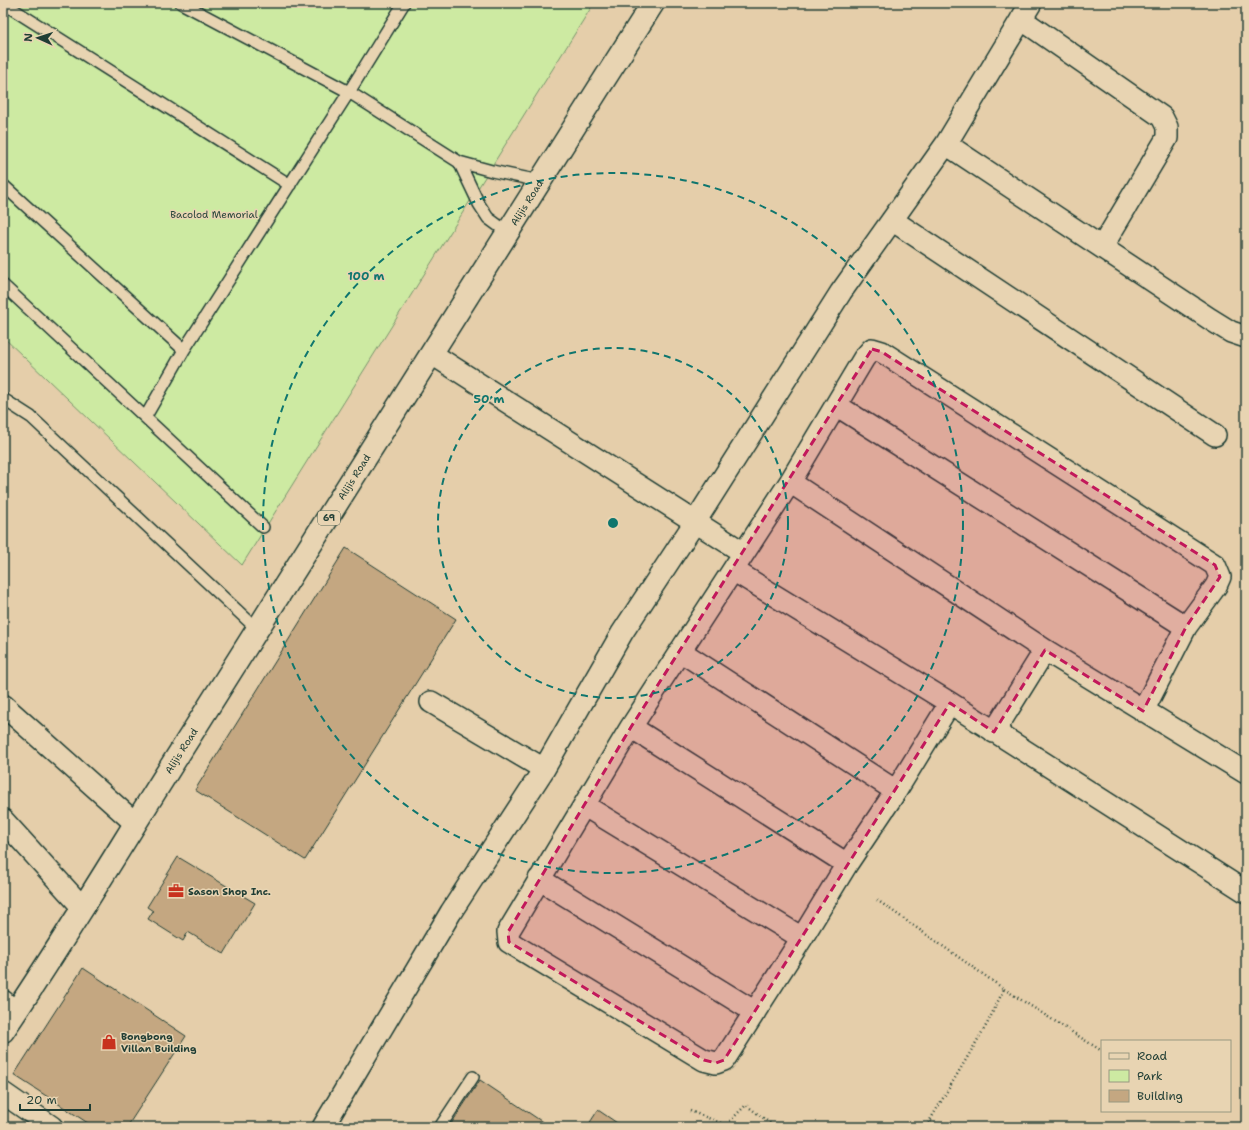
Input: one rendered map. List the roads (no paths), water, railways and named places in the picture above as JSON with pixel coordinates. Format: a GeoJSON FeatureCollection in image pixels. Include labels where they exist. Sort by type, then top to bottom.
{"type":"FeatureCollection","features":[{"type":"Feature","properties":{"kind":"main road","name":"Alijis Road"},"geometry":{"type":"LineString","coordinates":[[7,1015],[83,908],[135,823],[432,354],[507,232],[653,3]]}},
{"type":"Feature","properties":{"kind":"street"},"geometry":{"type":"LineString","coordinates":[[323,1127],[451,912],[544,769],[622,633],[695,522],[841,292],[946,144],[1026,11],[1162,116],[1167,127],[1167,138],[1102,247]]}},
{"type":"Feature","properties":{"kind":"street"},"geometry":{"type":"LineString","coordinates":[[946,144],[1210,319],[1231,332],[1246,337]]}},
{"type":"Feature","properties":{"kind":"street"},"geometry":{"type":"LineString","coordinates":[[892,220],[1214,435]]}},
{"type":"Feature","properties":{"kind":"street"},"geometry":{"type":"LineString","coordinates":[[950,703],[896,792],[847,864],[802,938],[724,1060],[716,1063],[704,1060],[509,942],[508,932],[585,806],[631,727],[739,562],[790,482],[864,358],[872,349],[889,356],[1215,565],[1220,577],[1216,586],[1186,627],[1143,711]]}},
{"type":"Feature","properties":{"kind":"street"},"geometry":{"type":"LineString","coordinates":[[432,354],[695,522],[739,562],[950,703],[1246,892]]}},
{"type":"Feature","properties":{"kind":"street"},"geometry":{"type":"LineString","coordinates":[[836,405],[1186,627]]}},
{"type":"Feature","properties":{"kind":"street"},"geometry":{"type":"LineString","coordinates":[[790,482],[1045,650],[1246,774]]}},
{"type":"Feature","properties":{"kind":"street"},"geometry":{"type":"LineString","coordinates":[[994,732],[1045,650]]}},
{"type":"Feature","properties":{"kind":"street"},"geometry":{"type":"LineString","coordinates":[[680,651],[896,792]]}},
{"type":"Feature","properties":{"kind":"street"},"geometry":{"type":"LineString","coordinates":[[431,702],[544,769]]}},
{"type":"Feature","properties":{"kind":"street"},"geometry":{"type":"LineString","coordinates":[[3,705],[135,823]]}},
{"type":"Feature","properties":{"kind":"street"},"geometry":{"type":"LineString","coordinates":[[631,727],[847,864]]}},
{"type":"Feature","properties":{"kind":"street"},"geometry":{"type":"LineString","coordinates":[[585,806],[802,938]]}},
{"type":"Feature","properties":{"kind":"street"},"geometry":{"type":"LineString","coordinates":[[3,820],[83,908]]}},
{"type":"Feature","properties":{"kind":"street"},"geometry":{"type":"LineString","coordinates":[[539,879],[755,1012]]}},
{"type":"Feature","properties":{"kind":"street"},"geometry":{"type":"LineString","coordinates":[[3,1093],[52,1127]]}},
{"type":"Feature","properties":{"kind":"lane"},"geometry":{"type":"LineString","coordinates":[[3,3],[290,185]]}},
{"type":"Feature","properties":{"kind":"lane"},"geometry":{"type":"LineString","coordinates":[[181,3],[349,92],[459,162],[492,171],[540,181]]}},
{"type":"Feature","properties":{"kind":"lane"},"geometry":{"type":"LineString","coordinates":[[146,416],[184,350],[349,92],[404,3]]}},
{"type":"Feature","properties":{"kind":"lane"},"geometry":{"type":"LineString","coordinates":[[459,162],[479,204],[488,218],[507,232]]}},
{"type":"Feature","properties":{"kind":"lane"},"geometry":{"type":"LineString","coordinates":[[3,185],[184,350]]}},
{"type":"Feature","properties":{"kind":"lane"},"geometry":{"type":"LineString","coordinates":[[3,285],[263,526]]}},
{"type":"Feature","properties":{"kind":"lane"},"geometry":{"type":"LineString","coordinates":[[3,398],[31,417],[258,630]]}},
{"type":"Feature","properties":{"kind":"lane"},"geometry":{"type":"LineString","coordinates":[[440,1127],[473,1077]]}},
{"type":"Feature","properties":{"kind":"place","name":"Sason Shop Inc."},"geometry":{"type":"Point","coordinates":[176,891]}},
{"type":"Feature","properties":{"kind":"place","name":"Bongbong Villan Building"},"geometry":{"type":"Point","coordinates":[109,1042]}},
{"type":"Feature","properties":{"kind":"park label","name":"Bacolod Memorial"},"geometry":{"type":"Point","coordinates":[214,214]}}]}
